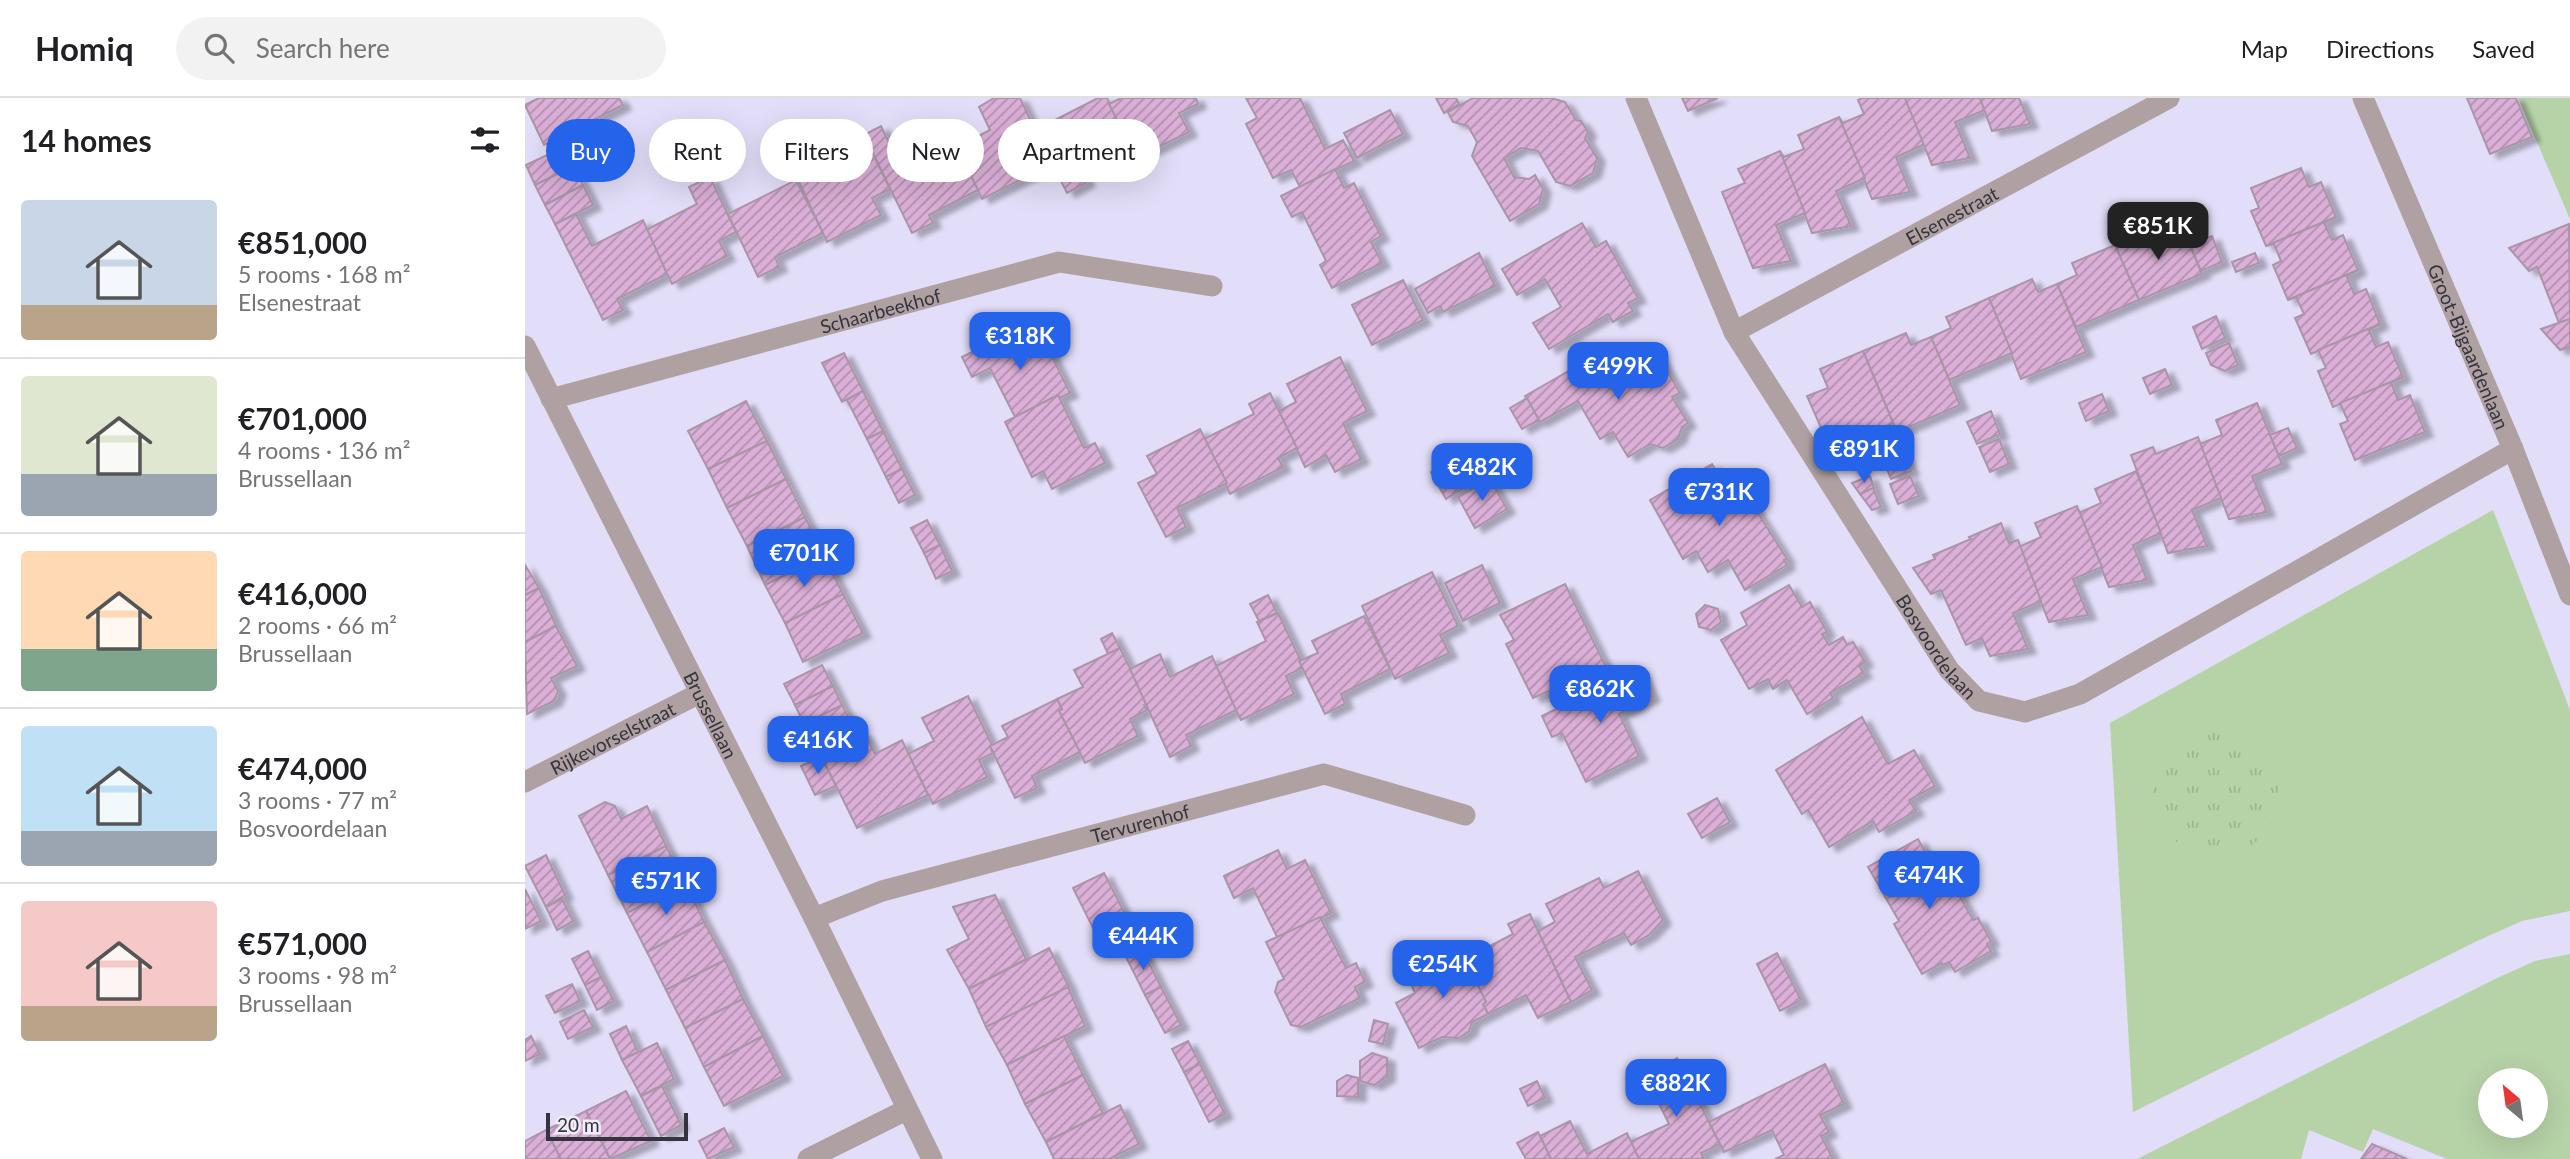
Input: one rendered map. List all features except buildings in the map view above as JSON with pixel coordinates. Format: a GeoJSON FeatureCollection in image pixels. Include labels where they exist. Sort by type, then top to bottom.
{"type":"FeatureCollection","features":[{"type":"Feature","properties":{"kind":"street","name":"Bosvoordelaan"},"geometry":{"type":"LineString","coordinates":[[1636,98],[1734,332],[1949,670],[1979,701],[2025,712],[2080,694],[2513,449]]}},
{"type":"Feature","properties":{"kind":"street","name":"Elsenestraat"},"geometry":{"type":"LineString","coordinates":[[1734,332],[2169,98]]}},
{"type":"Feature","properties":{"kind":"street","name":"Groot-Bijgaardenlaan"},"geometry":{"type":"LineString","coordinates":[[2363,98],[2513,449],[2570,595]]}},
{"type":"Feature","properties":{"kind":"street","name":"Schaarbeekhof"},"geometry":{"type":"LineString","coordinates":[[551,399],[1059,262],[1212,286]]}},
{"type":"Feature","properties":{"kind":"street","name":"Brussellaan"},"geometry":{"type":"LineString","coordinates":[[525,346],[814,918],[932,1159]]}},
{"type":"Feature","properties":{"kind":"street","name":"Rijkevorselstraat"},"geometry":{"type":"LineString","coordinates":[[525,782],[701,693]]}},
{"type":"Feature","properties":{"kind":"street","name":"Tervurenhof"},"geometry":{"type":"LineString","coordinates":[[814,918],[882,891],[1324,774],[1465,815]]}},
{"type":"Feature","properties":{"kind":"street"},"geometry":{"type":"LineString","coordinates":[[808,1159],[906,1110]]}},
{"type":"Feature","properties":{"kind":"green space"},"geometry":{"type":"Polygon","coordinates":[[[2518,98],[2570,98],[2570,219],[2518,98]]]}},
{"type":"Feature","properties":{"kind":"green space"},"geometry":{"type":"Polygon","coordinates":[[[2493,510],[2570,710],[2570,911],[2522,921],[2477,941],[2133,1112],[2110,723],[2493,510]]]}},
{"type":"Feature","properties":{"kind":"green space"},"geometry":{"type":"Polygon","coordinates":[[[2216,730],[2240,734],[2261,748],[2275,769],[2279,793],[2275,817],[2261,838],[2240,852],[2216,856],[2192,852],[2171,838],[2157,817],[2153,793],[2157,769],[2171,748],[2192,734],[2216,730]]]}},
{"type":"Feature","properties":{"kind":"green space"},"geometry":{"type":"Polygon","coordinates":[[[2570,954],[2570,1159],[2447,1159],[2373,1129],[2363,1152],[2309,1130],[2301,1159],[2137,1159],[2535,961],[2570,954]]]}}]}
